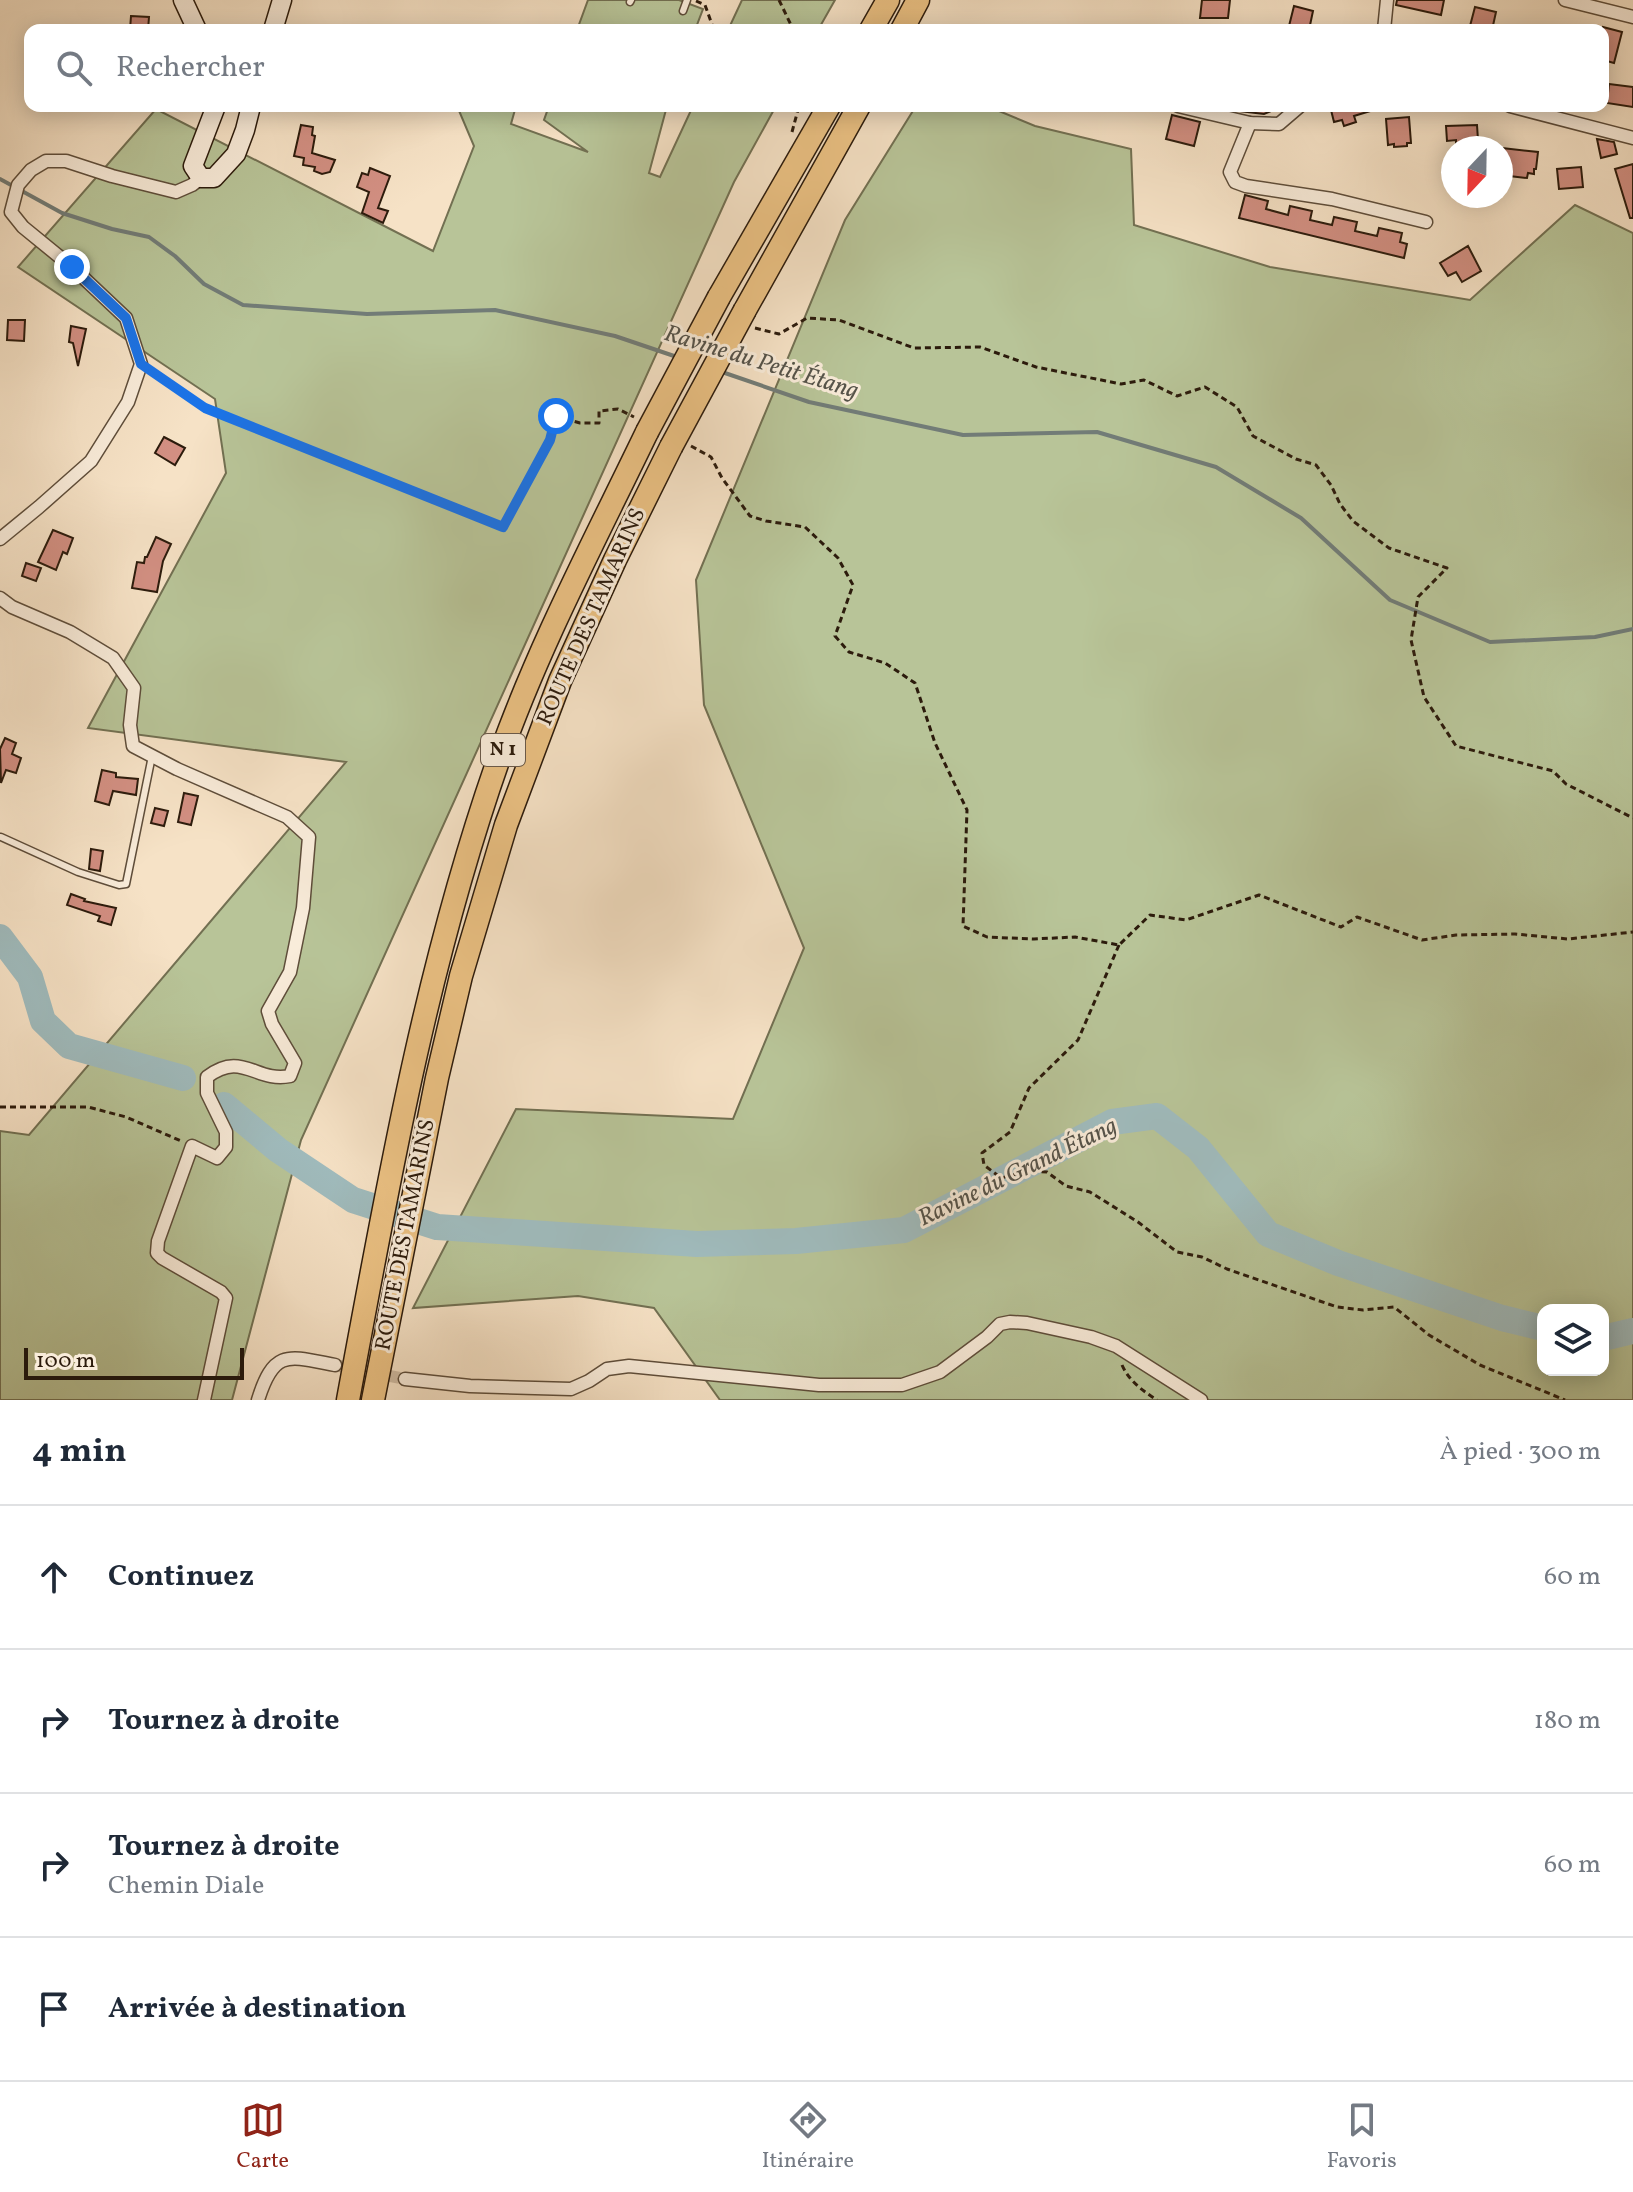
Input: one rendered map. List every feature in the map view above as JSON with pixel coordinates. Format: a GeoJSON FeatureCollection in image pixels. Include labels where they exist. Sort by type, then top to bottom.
{"type":"FeatureCollection","features":[{"type":"Feature","properties":{"kind":"highway"},"geometry":{"type":"LineString","coordinates":[[874,24],[888,0]]}},
{"type":"Feature","properties":{"kind":"highway"},"geometry":{"type":"LineString","coordinates":[[905,24],[918,0]]}},
{"type":"Feature","properties":{"kind":"highway","name":"ROUTE DES TAMARINS"},"geometry":{"type":"LineString","coordinates":[[348,1400],[409,1086],[450,911],[500,758],[547,637],[646,428],[826,112]]}},
{"type":"Feature","properties":{"kind":"highway","name":"ROUTE DES TAMARINS"},"geometry":{"type":"LineString","coordinates":[[373,1400],[437,1078],[461,976],[506,825],[560,681],[615,560],[856,112]]}},
{"type":"Feature","properties":{"kind":"main road"},"geometry":{"type":"LineString","coordinates":[[183,0],[194,24]]}},
{"type":"Feature","properties":{"kind":"main road"},"geometry":{"type":"LineString","coordinates":[[275,24],[282,0]]}},
{"type":"Feature","properties":{"kind":"main road"},"geometry":{"type":"LineString","coordinates":[[214,112],[193,166],[201,178],[214,178],[236,154],[249,112]]}},
{"type":"Feature","properties":{"kind":"street"},"geometry":{"type":"LineString","coordinates":[[1385,24],[1387,0]]}},
{"type":"Feature","properties":{"kind":"street"},"geometry":{"type":"LineString","coordinates":[[1565,0],[1633,17]]}},
{"type":"Feature","properties":{"kind":"street"},"geometry":{"type":"LineString","coordinates":[[1203,112],[1250,123],[1279,124],[1293,112]]}},
{"type":"Feature","properties":{"kind":"street"},"geometry":{"type":"LineString","coordinates":[[1533,112],[1633,138]]}},
{"type":"Feature","properties":{"kind":"street"},"geometry":{"type":"LineString","coordinates":[[1250,123],[1230,172],[1235,182],[1332,199],[1426,222]]}},
{"type":"Feature","properties":{"kind":"street"},"geometry":{"type":"LineString","coordinates":[[0,539],[91,461],[128,402],[141,364],[126,318],[72,267],[23,227],[11,212],[18,185],[31,170],[46,161],[66,161],[176,192],[201,178]]}},
{"type":"Feature","properties":{"kind":"street"},"geometry":{"type":"LineString","coordinates":[[0,598],[12,607],[70,632],[113,658],[134,688],[130,725],[133,746],[177,769],[287,817],[309,837],[303,908],[290,972],[268,1011],[272,1024],[295,1063],[290,1076],[278,1078],[238,1065],[220,1067],[207,1077],[207,1093],[226,1132],[226,1147],[217,1158],[192,1146],[158,1241],[157,1253],[162,1258],[221,1292],[226,1298],[204,1400]]}},
{"type":"Feature","properties":{"kind":"street"},"geometry":{"type":"LineString","coordinates":[[405,1379],[470,1386],[571,1389],[607,1369],[629,1366],[819,1385],[902,1385],[940,1372],[1000,1324],[1010,1322],[1091,1337],[1116,1346],[1201,1400]]}},
{"type":"Feature","properties":{"kind":"street"},"geometry":{"type":"LineString","coordinates":[[258,1400],[265,1377],[274,1365],[283,1360],[297,1358],[335,1365]]}},
{"type":"Feature","properties":{"kind":"lane"},"geometry":{"type":"LineString","coordinates":[[683,11],[687,0]]}},
{"type":"Feature","properties":{"kind":"lane"},"geometry":{"type":"LineString","coordinates":[[1,837],[78,872],[119,885],[126,884],[152,756]]}},
{"type":"Feature","properties":{"kind":"path"},"geometry":{"type":"LineString","coordinates":[[695,0],[705,5],[712,24]]}},
{"type":"Feature","properties":{"kind":"path"},"geometry":{"type":"LineString","coordinates":[[779,0],[791,24]]}},
{"type":"Feature","properties":{"kind":"path"},"geometry":{"type":"LineString","coordinates":[[791,133],[797,112]]}},
{"type":"Feature","properties":{"kind":"path"},"geometry":{"type":"LineString","coordinates":[[746,317],[760,331],[779,334],[807,318],[839,320],[914,348],[980,347],[1036,367],[1121,384],[1144,380],[1177,396],[1205,387],[1237,407],[1253,436],[1296,459],[1316,465],[1353,521],[1389,548],[1447,568],[1418,597],[1411,640],[1424,697],[1456,746],[1553,771],[1566,784],[1633,818]]}},
{"type":"Feature","properties":{"kind":"path"},"geometry":{"type":"LineString","coordinates":[[141,364],[205,408],[503,527],[550,440],[556,416],[580,423],[599,423],[599,411],[618,409],[646,428]]}},
{"type":"Feature","properties":{"kind":"path"},"geometry":{"type":"LineString","coordinates":[[678,445],[711,457],[722,478],[750,516],[805,527],[838,558],[853,585],[835,636],[849,652],[885,663],[915,683],[935,743],[967,810],[963,926],[987,937],[1075,937],[1119,945]]}},
{"type":"Feature","properties":{"kind":"path"},"geometry":{"type":"LineString","coordinates":[[1565,1400],[1480,1365],[1429,1335],[1394,1307],[1363,1310],[1337,1307],[1288,1292],[1202,1257],[1177,1252],[1138,1222],[1090,1192],[1066,1186],[1047,1172],[1028,1171],[1001,1178],[984,1165],[982,1153],[1010,1132],[1029,1088],[1078,1040],[1119,945],[1150,915],[1186,920],[1259,895],[1341,927],[1357,917],[1422,940],[1456,935],[1515,934],[1568,939],[1633,932]]}},
{"type":"Feature","properties":{"kind":"path"},"geometry":{"type":"LineString","coordinates":[[0,1107],[88,1107],[126,1117],[192,1146]]}},
{"type":"Feature","properties":{"kind":"path"},"geometry":{"type":"LineString","coordinates":[[1116,1346],[1124,1371],[1140,1389],[1157,1400]]}},
{"type":"Feature","properties":{"kind":"green space"},"geometry":{"type":"Polygon","coordinates":[[[588,0],[679,0],[703,9],[697,24],[579,24],[588,0]]]}},
{"type":"Feature","properties":{"kind":"green space"},"geometry":{"type":"Polygon","coordinates":[[[742,0],[835,0],[821,24],[731,24],[742,0]]]}},
{"type":"Feature","properties":{"kind":"green space"},"geometry":{"type":"Polygon","coordinates":[[[153,112],[162,112],[433,251],[474,146],[460,112],[514,112],[511,124],[588,152],[544,120],[547,112],[665,112],[649,173],[660,177],[690,112],[773,112],[734,182],[301,1140],[232,1400],[0,1400],[0,1131],[29,1135],[346,762],[88,728],[226,473],[215,399],[18,267],[153,112]]]}},
{"type":"Feature","properties":{"kind":"green space"},"geometry":{"type":"Polygon","coordinates":[[[912,112],[1001,112],[1035,126],[1131,149],[1134,225],[1270,267],[1470,300],[1575,205],[1633,233],[1633,1400],[720,1400],[654,1308],[578,1296],[413,1308],[516,1109],[733,1119],[804,948],[704,705],[696,580],[845,220],[912,112]]]}},
{"type":"Feature","properties":{"kind":"building"},"geometry":{"type":"Polygon","coordinates":[[[1202,0],[1230,0],[1228,18],[1200,18],[1202,0]]]}},
{"type":"Feature","properties":{"kind":"building"},"geometry":{"type":"Polygon","coordinates":[[[1397,0],[1444,0],[1441,15],[1396,5],[1397,0]]]}},
{"type":"Feature","properties":{"kind":"building"},"geometry":{"type":"Polygon","coordinates":[[[1294,6],[1313,11],[1310,24],[1290,24],[1294,6]]]}},
{"type":"Feature","properties":{"kind":"building"},"geometry":{"type":"Polygon","coordinates":[[[1475,7],[1496,12],[1493,24],[1471,24],[1475,7]]]}},
{"type":"Feature","properties":{"kind":"building"},"geometry":{"type":"Polygon","coordinates":[[[131,16],[149,17],[148,24],[130,24],[131,16]]]}},
{"type":"Feature","properties":{"kind":"building"},"geometry":{"type":"Polygon","coordinates":[[[1609,29],[1622,32],[1614,63],[1609,62],[1609,29]]]}},
{"type":"Feature","properties":{"kind":"building"},"geometry":{"type":"Polygon","coordinates":[[[1609,84],[1633,87],[1633,107],[1609,103],[1609,84]]]}},
{"type":"Feature","properties":{"kind":"building"},"geometry":{"type":"Polygon","coordinates":[[[1332,112],[1367,112],[1354,116],[1356,122],[1344,126],[1342,120],[1334,122],[1332,112]]]}},
{"type":"Feature","properties":{"kind":"building"},"geometry":{"type":"Polygon","coordinates":[[[1172,115],[1200,122],[1194,146],[1166,139],[1172,115]]]}},
{"type":"Feature","properties":{"kind":"building"},"geometry":{"type":"Polygon","coordinates":[[[1409,117],[1411,143],[1407,146],[1388,145],[1386,119],[1409,117]]]}},
{"type":"Feature","properties":{"kind":"building"},"geometry":{"type":"Polygon","coordinates":[[[301,125],[313,127],[312,153],[335,160],[330,172],[322,174],[314,171],[315,167],[303,165],[304,158],[294,156],[301,125]]]}},
{"type":"Feature","properties":{"kind":"building"},"geometry":{"type":"Polygon","coordinates":[[[1477,125],[1478,136],[1447,136],[1446,126],[1477,125]]]}},
{"type":"Feature","properties":{"kind":"building"},"geometry":{"type":"Polygon","coordinates":[[[1597,139],[1614,142],[1617,154],[1601,158],[1597,139]]]}},
{"type":"Feature","properties":{"kind":"building"},"geometry":{"type":"Polygon","coordinates":[[[1513,149],[1538,152],[1534,174],[1528,173],[1527,178],[1513,176],[1513,149]]]}},
{"type":"Feature","properties":{"kind":"building"},"geometry":{"type":"Polygon","coordinates":[[[1633,164],[1633,218],[1630,218],[1615,169],[1633,164]]]}},
{"type":"Feature","properties":{"kind":"building"},"geometry":{"type":"Polygon","coordinates":[[[1581,167],[1583,187],[1559,189],[1557,169],[1581,167]]]}},
{"type":"Feature","properties":{"kind":"building"},"geometry":{"type":"Polygon","coordinates":[[[370,168],[390,176],[378,208],[388,211],[383,223],[362,213],[369,192],[357,187],[362,173],[368,175],[370,168]]]}},
{"type":"Feature","properties":{"kind":"building"},"geometry":{"type":"Polygon","coordinates":[[[1245,195],[1268,201],[1266,209],[1288,215],[1290,206],[1312,211],[1310,220],[1332,225],[1334,217],[1357,222],[1355,231],[1377,236],[1379,228],[1402,233],[1400,242],[1407,244],[1404,258],[1239,218],[1245,195]]]}},
{"type":"Feature","properties":{"kind":"building"},"geometry":{"type":"Polygon","coordinates":[[[1468,246],[1481,271],[1462,282],[1456,272],[1448,276],[1440,263],[1468,246]]]}},
{"type":"Feature","properties":{"kind":"building"},"geometry":{"type":"Polygon","coordinates":[[[8,320],[25,320],[24,341],[7,340],[8,320]]]}},
{"type":"Feature","properties":{"kind":"building"},"geometry":{"type":"Polygon","coordinates":[[[71,326],[86,329],[78,366],[73,343],[69,342],[71,326]]]}},
{"type":"Feature","properties":{"kind":"building"},"geometry":{"type":"Polygon","coordinates":[[[164,437],[185,448],[175,465],[155,453],[164,437]]]}},
{"type":"Feature","properties":{"kind":"building"},"geometry":{"type":"Polygon","coordinates":[[[53,530],[73,538],[56,570],[38,562],[53,530]]]}},
{"type":"Feature","properties":{"kind":"building"},"geometry":{"type":"Polygon","coordinates":[[[156,537],[171,544],[163,561],[157,592],[132,588],[137,562],[144,563],[156,537]]]}},
{"type":"Feature","properties":{"kind":"building"},"geometry":{"type":"Polygon","coordinates":[[[26,563],[41,568],[36,581],[22,576],[26,563]]]}},
{"type":"Feature","properties":{"kind":"building"},"geometry":{"type":"Polygon","coordinates":[[[5,738],[16,743],[12,754],[21,758],[16,773],[6,770],[1,783],[0,749],[5,738]]]}},
{"type":"Feature","properties":{"kind":"building"},"geometry":{"type":"Polygon","coordinates":[[[102,770],[116,773],[116,777],[138,779],[136,795],[113,791],[109,805],[95,801],[102,770]]]}},
{"type":"Feature","properties":{"kind":"building"},"geometry":{"type":"Polygon","coordinates":[[[184,793],[198,796],[191,825],[178,822],[184,793]]]}},
{"type":"Feature","properties":{"kind":"building"},"geometry":{"type":"Polygon","coordinates":[[[155,808],[168,811],[164,826],[151,823],[155,808]]]}},
{"type":"Feature","properties":{"kind":"building"},"geometry":{"type":"Polygon","coordinates":[[[91,849],[103,851],[100,871],[89,869],[91,849]]]}},
{"type":"Feature","properties":{"kind":"building"},"geometry":{"type":"Polygon","coordinates":[[[71,894],[84,901],[116,908],[111,925],[98,921],[100,916],[67,905],[71,894]]]}},
{"type":"Feature","properties":{"kind":"waterway","name":"Ravine du Petit Étang"},"geometry":{"type":"LineString","coordinates":[[0,179],[62,213],[149,237],[175,256],[204,284],[243,305],[367,314],[495,310],[615,336],[680,358]]}},
{"type":"Feature","properties":{"kind":"waterway","name":"Ravine du Petit Étang"},"geometry":{"type":"LineString","coordinates":[[722,372],[809,402],[963,435],[1097,432],[1216,467],[1301,518],[1390,600],[1490,642],[1595,637],[1633,629]]}},
{"type":"Feature","properties":{"kind":"waterway","name":"Ravine du Grand Étang"},"geometry":{"type":"LineString","coordinates":[[0,937],[30,977],[43,1021],[69,1046],[183,1078]]}},
{"type":"Feature","properties":{"kind":"waterway","name":"Ravine du Grand Étang"},"geometry":{"type":"LineString","coordinates":[[224,1105],[278,1150],[353,1200],[437,1227],[697,1244],[796,1241],[904,1230],[1112,1122],[1157,1116],[1198,1148],[1268,1234],[1338,1263],[1502,1318],[1537,1327]]}},
{"type":"Feature","properties":{"kind":"waterway","name":"Ravine du Grand Étang"},"geometry":{"type":"LineString","coordinates":[[1609,1337],[1633,1331]]}},
{"type":"Feature","properties":{"kind":"tunnel"},"geometry":{"type":"LineString","coordinates":[[335,1365],[405,1379]]}},
{"type":"Feature","properties":{"kind":"route"},"geometry":{"type":"LineString","coordinates":[[72,267],[126,318],[141,364],[205,408],[503,527],[550,440],[556,416]]}}]}
